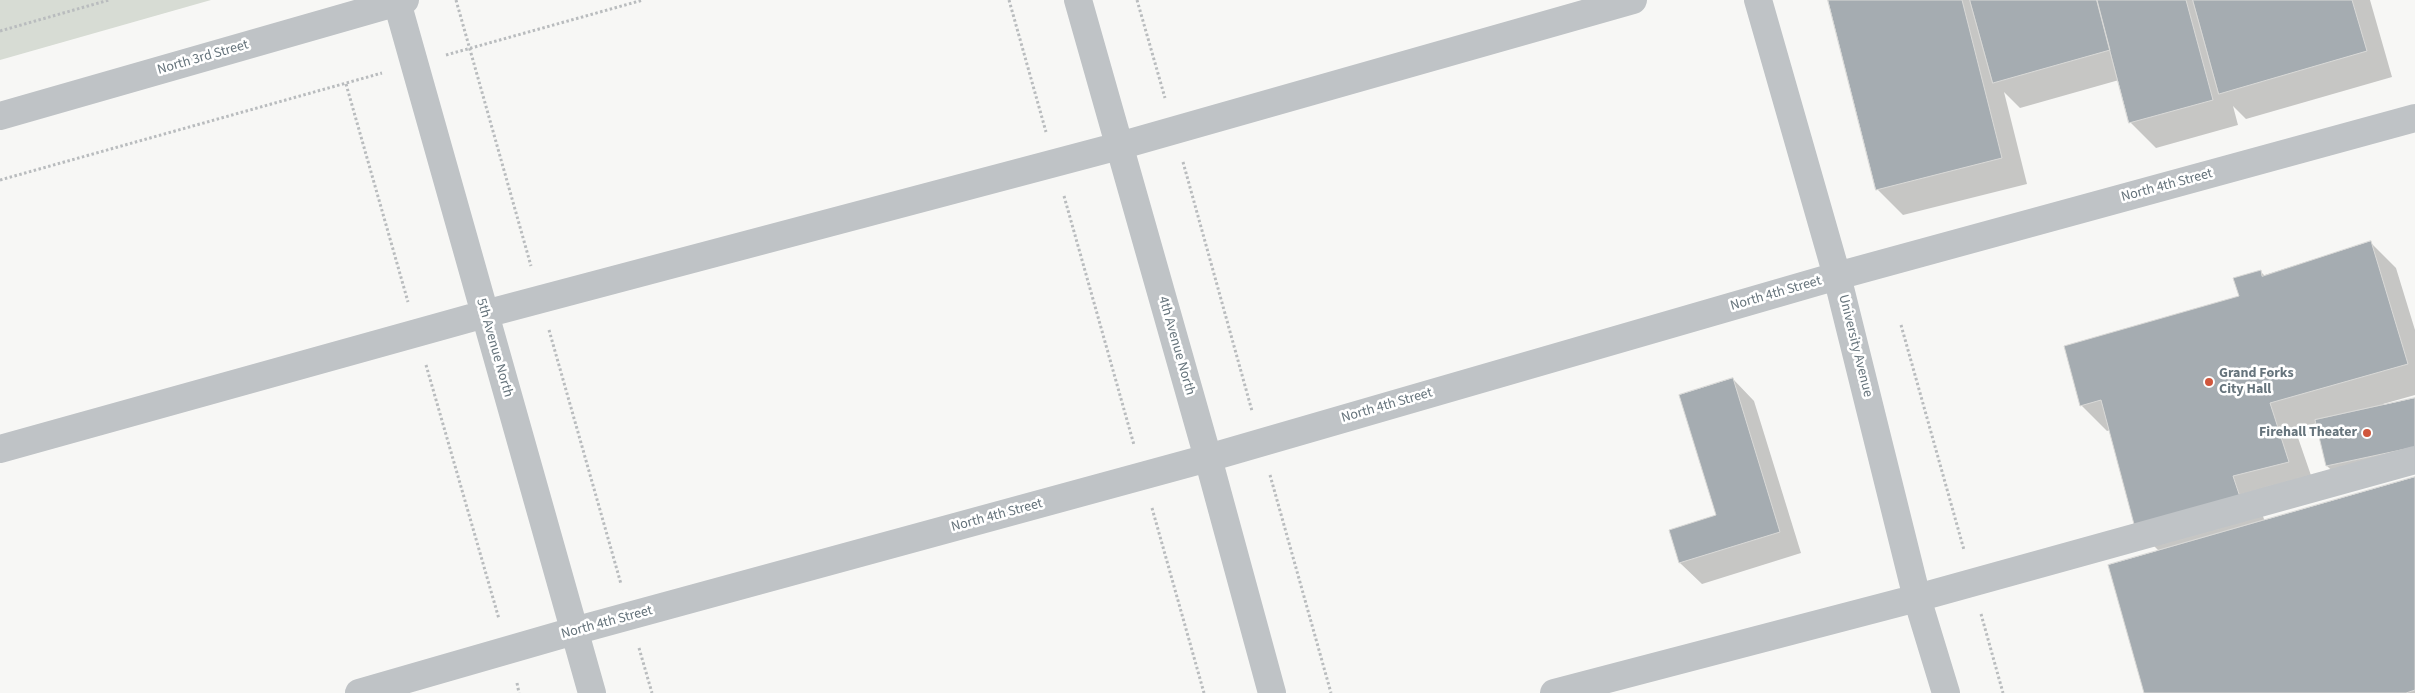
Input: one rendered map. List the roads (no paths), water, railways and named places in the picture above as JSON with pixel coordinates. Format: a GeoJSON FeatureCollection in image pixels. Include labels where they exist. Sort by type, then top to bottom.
{"type":"FeatureCollection","features":[{"type":"Feature","properties":{"kind":"street","name":"4th Avenue North"},"geometry":{"type":"LineString","coordinates":[[1078,0],[1208,458],[1272,693]]}},
{"type":"Feature","properties":{"kind":"street"},"geometry":{"type":"LineString","coordinates":[[0,449],[485,314],[1174,131],[1633,0]]}},
{"type":"Feature","properties":{"kind":"street","name":"University Avenue"},"geometry":{"type":"LineString","coordinates":[[1758,0],[1837,276],[1917,598],[1946,693]]}},
{"type":"Feature","properties":{"kind":"street","name":"5th Avenue North"},"geometry":{"type":"LineString","coordinates":[[401,1],[414,64],[592,693]]}},
{"type":"Feature","properties":{"kind":"street","name":"North 3rd Street"},"geometry":{"type":"LineString","coordinates":[[0,116],[401,1]]}},
{"type":"Feature","properties":{"kind":"street","name":"North 4th Street"},"geometry":{"type":"LineString","coordinates":[[359,693],[630,616],[1208,458],[1837,276],[2415,118]]}},
{"type":"Feature","properties":{"kind":"street"},"geometry":{"type":"LineString","coordinates":[[1554,693],[1917,598],[1972,581],[2415,460]]}},
{"type":"Feature","properties":{"kind":"place","name":"Grand Forks City Hall"},"geometry":{"type":"Point","coordinates":[2209,382]}},
{"type":"Feature","properties":{"kind":"place","name":"Firehall Theater"},"geometry":{"type":"Point","coordinates":[2367,433]}}]}
